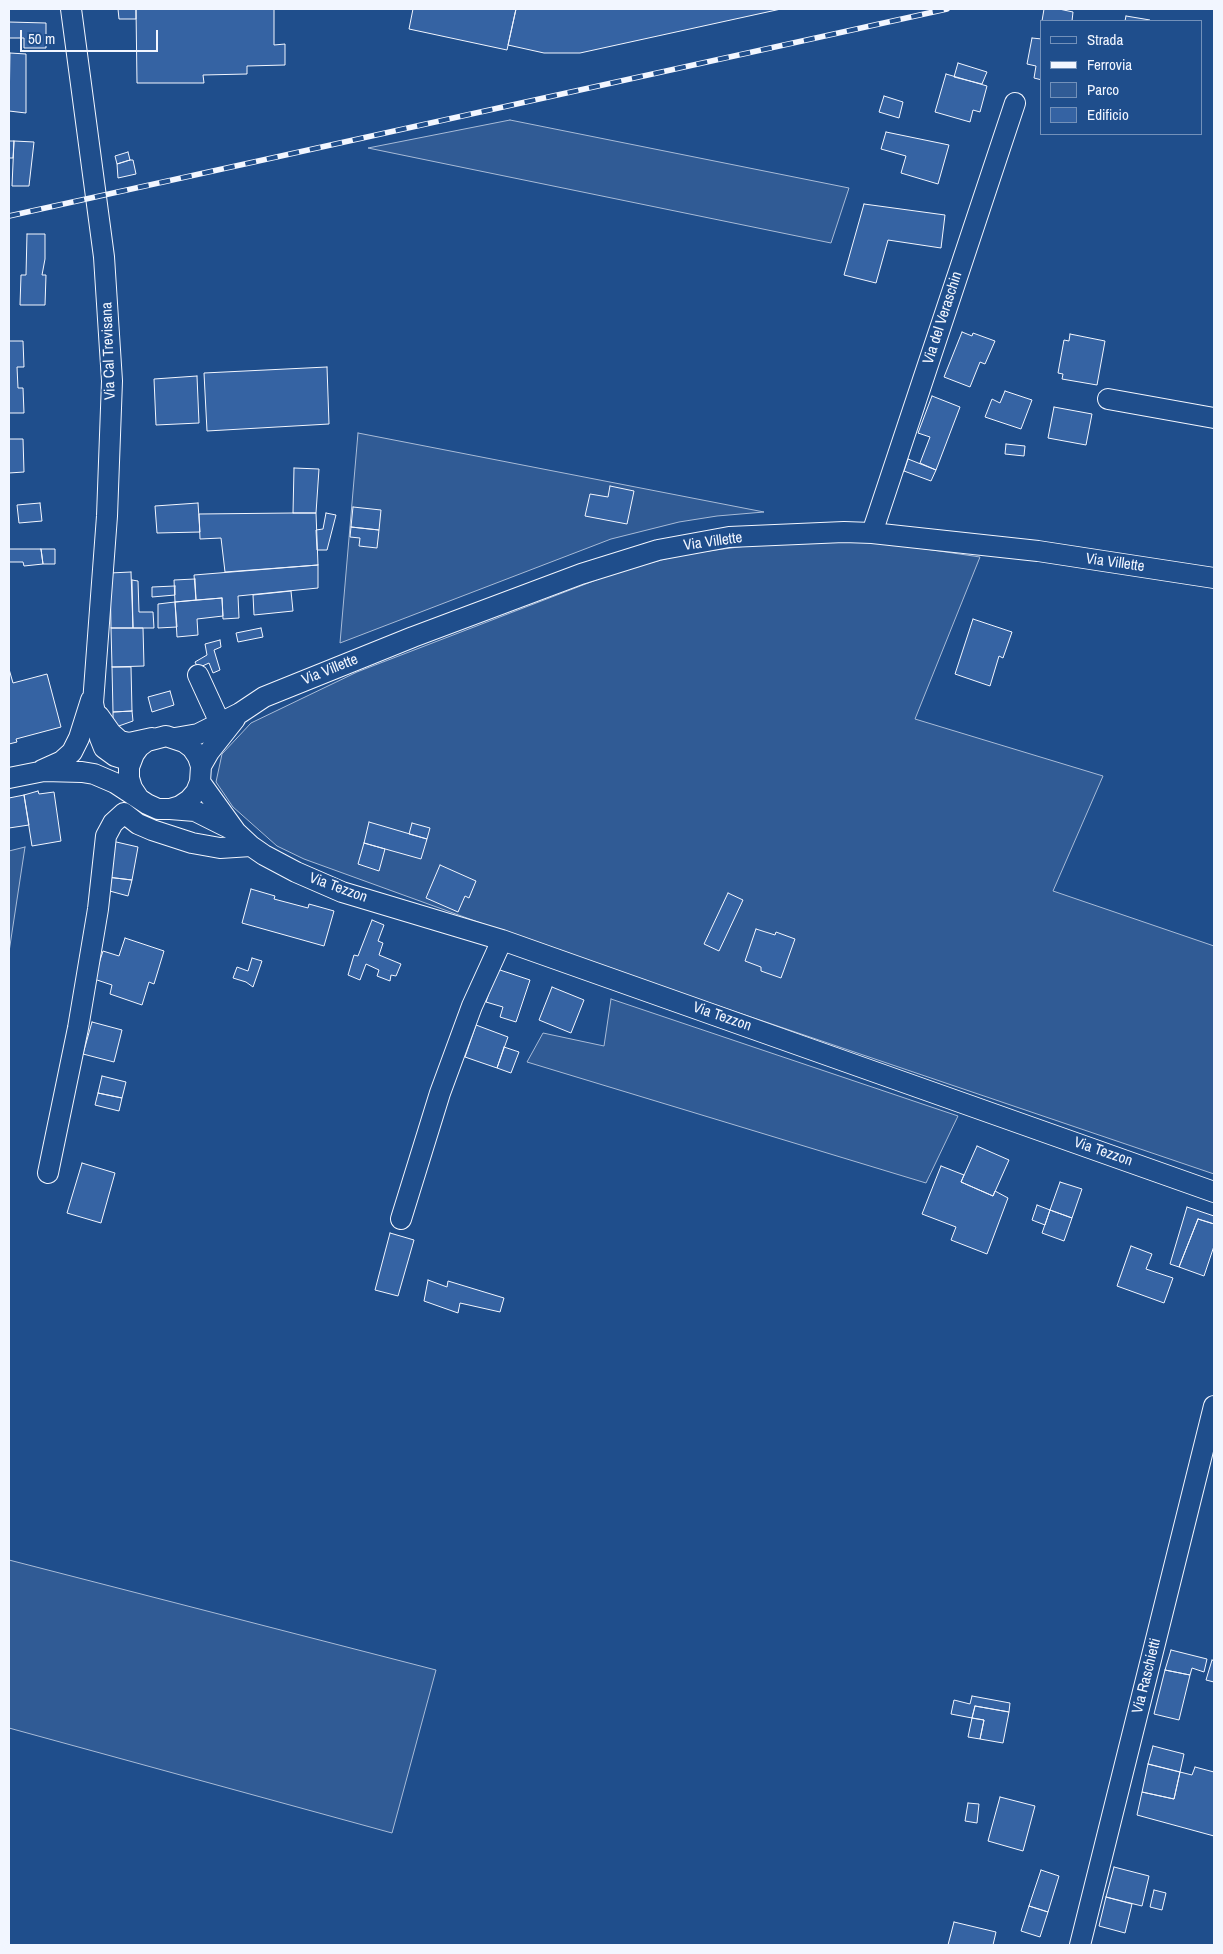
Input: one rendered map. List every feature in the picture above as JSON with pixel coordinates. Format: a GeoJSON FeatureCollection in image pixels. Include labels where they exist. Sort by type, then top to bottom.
{"type":"FeatureCollection","features":[{"type":"Feature","properties":{"kind":"street","name":"Via Cal Trevisana"},"geometry":{"type":"LineString","coordinates":[[71,9],[104,257],[112,381],[106,516],[93,699],[100,738],[104,748],[130,764]]}},
{"type":"Feature","properties":{"kind":"street","name":"Via del Veraschin"},"geometry":{"type":"LineString","coordinates":[[872,533],[1015,104]]}},
{"type":"Feature","properties":{"kind":"street"},"geometry":{"type":"LineString","coordinates":[[1108,399],[1214,418]]}},
{"type":"Feature","properties":{"kind":"street","name":"Via Villette"},"geometry":{"type":"LineString","coordinates":[[130,764],[139,748],[166,738],[198,734],[240,713],[264,697],[413,637],[580,574],[658,550],[729,537],[844,532],[872,533],[1038,551],[1214,578]]}},
{"type":"Feature","properties":{"kind":"street"},"geometry":{"type":"LineString","coordinates":[[198,675],[220,723]]}},
{"type":"Feature","properties":{"kind":"street","name":"Via Cal Trevisana"},"geometry":{"type":"LineString","coordinates":[[41,772],[62,761],[72,752],[93,699]]}},
{"type":"Feature","properties":{"kind":"street"},"geometry":{"type":"LineString","coordinates":[[93,699],[105,725],[120,741],[129,744],[166,738],[184,742],[198,756],[201,774]]}},
{"type":"Feature","properties":{"kind":"street","name":"Via Villette"},"geometry":{"type":"LineString","coordinates":[[170,809],[180,806],[196,792],[209,752],[240,713]]}},
{"type":"Feature","properties":{"kind":"street"},"geometry":{"type":"LineString","coordinates":[[9,778],[41,772],[76,760],[99,759],[130,764],[129,778],[132,788],[138,797]]}},
{"type":"Feature","properties":{"kind":"street"},"geometry":{"type":"LineString","coordinates":[[41,772],[82,772],[94,774],[115,783],[146,804],[158,809],[170,809]]}},
{"type":"Feature","properties":{"kind":"street","name":"Via Tezzon"},"geometry":{"type":"LineString","coordinates":[[201,774],[236,832],[251,846],[296,872],[342,892],[502,940],[1214,1192]]}},
{"type":"Feature","properties":{"kind":"street","name":"Via Tezzon"},"geometry":{"type":"LineString","coordinates":[[170,809],[195,811],[236,832]]}},
{"type":"Feature","properties":{"kind":"street"},"geometry":{"type":"LineString","coordinates":[[48,1173],[78,1028],[98,909],[106,836],[112,823],[124,813],[138,824],[152,830],[192,842],[220,848],[251,846]]}},
{"type":"Feature","properties":{"kind":"street"},"geometry":{"type":"LineString","coordinates":[[401,1219],[440,1093],[472,1006],[502,940]]}},
{"type":"Feature","properties":{"kind":"street","name":"Via Raschietti"},"geometry":{"type":"LineString","coordinates":[[1080,1945],[1214,1406]]}},
{"type":"Feature","properties":{"kind":"green space"},"geometry":{"type":"Polygon","coordinates":[[[510,120],[849,188],[831,243],[368,148],[510,120]]]}},
{"type":"Feature","properties":{"kind":"green space"},"geometry":{"type":"Polygon","coordinates":[[[358,433],[764,512],[717,516],[679,522],[611,539],[340,643],[358,433]]]}},
{"type":"Feature","properties":{"kind":"green space"},"geometry":{"type":"Polygon","coordinates":[[[871,541],[980,557],[915,719],[1103,776],[1053,891],[1214,946],[1214,1174],[580,959],[304,859],[277,846],[233,807],[216,782],[222,754],[251,723],[357,672],[622,570],[685,554],[754,545],[871,541]]]}},
{"type":"Feature","properties":{"kind":"green space"},"geometry":{"type":"Polygon","coordinates":[[[25,847],[9,952],[9,851],[25,847]]]}},
{"type":"Feature","properties":{"kind":"green space"},"geometry":{"type":"Polygon","coordinates":[[[611,999],[958,1116],[926,1183],[527,1062],[543,1033],[604,1046],[611,999]]]}},
{"type":"Feature","properties":{"kind":"green space"},"geometry":{"type":"Polygon","coordinates":[[[9,1560],[436,1670],[392,1833],[9,1728],[9,1560]]]}},
{"type":"Feature","properties":{"kind":"building"},"geometry":{"type":"Polygon","coordinates":[[[118,9],[136,9],[136,19],[119,19],[118,9]]]}},
{"type":"Feature","properties":{"kind":"building"},"geometry":{"type":"Polygon","coordinates":[[[136,9],[274,9],[274,45],[285,44],[285,65],[247,66],[247,74],[203,75],[204,83],[137,83],[136,9]]]}},
{"type":"Feature","properties":{"kind":"building"},"geometry":{"type":"Polygon","coordinates":[[[413,9],[516,9],[507,50],[409,29],[413,9]]]}},
{"type":"Feature","properties":{"kind":"building"},"geometry":{"type":"Polygon","coordinates":[[[516,9],[781,9],[580,53],[544,53],[508,45],[516,9]]]}},
{"type":"Feature","properties":{"kind":"building"},"geometry":{"type":"Polygon","coordinates":[[[1044,9],[1059,9],[1073,12],[1072,20],[1042,20],[1044,9]]]}},
{"type":"Feature","properties":{"kind":"building"},"geometry":{"type":"Polygon","coordinates":[[[1126,16],[1150,20],[1125,20],[1126,16]]]}},
{"type":"Feature","properties":{"kind":"building"},"geometry":{"type":"Polygon","coordinates":[[[9,22],[46,23],[46,48],[24,48],[24,38],[9,38],[9,22]]]}},
{"type":"Feature","properties":{"kind":"building"},"geometry":{"type":"Polygon","coordinates":[[[1032,38],[1040,39],[1040,80],[1034,78],[1036,66],[1027,64],[1032,38]]]}},
{"type":"Feature","properties":{"kind":"building"},"geometry":{"type":"Polygon","coordinates":[[[10,53],[26,54],[26,113],[9,111],[10,53]]]}},
{"type":"Feature","properties":{"kind":"building"},"geometry":{"type":"Polygon","coordinates":[[[958,63],[987,72],[982,84],[954,77],[958,63]]]}},
{"type":"Feature","properties":{"kind":"building"},"geometry":{"type":"Polygon","coordinates":[[[946,74],[987,86],[980,112],[973,110],[970,122],[935,112],[946,74]]]}},
{"type":"Feature","properties":{"kind":"building"},"geometry":{"type":"Polygon","coordinates":[[[884,96],[903,102],[899,118],[879,112],[884,96]]]}},
{"type":"Feature","properties":{"kind":"building"},"geometry":{"type":"Polygon","coordinates":[[[886,132],[949,145],[938,184],[901,173],[906,156],[881,149],[886,132]]]}},
{"type":"Feature","properties":{"kind":"building"},"geometry":{"type":"Polygon","coordinates":[[[9,141],[14,141],[13,158],[9,158],[9,141]]]}},
{"type":"Feature","properties":{"kind":"building"},"geometry":{"type":"Polygon","coordinates":[[[14,141],[34,142],[29,186],[12,186],[14,141]]]}},
{"type":"Feature","properties":{"kind":"building"},"geometry":{"type":"Polygon","coordinates":[[[128,152],[130,160],[117,164],[115,156],[128,152]]]}},
{"type":"Feature","properties":{"kind":"building"},"geometry":{"type":"Polygon","coordinates":[[[133,160],[136,174],[118,178],[117,164],[133,160]]]}},
{"type":"Feature","properties":{"kind":"building"},"geometry":{"type":"Polygon","coordinates":[[[864,204],[945,215],[941,248],[888,240],[876,283],[844,275],[864,204]]]}},
{"type":"Feature","properties":{"kind":"building"},"geometry":{"type":"Polygon","coordinates":[[[27,234],[45,234],[45,259],[42,275],[46,275],[45,305],[20,305],[21,275],[26,275],[27,234]]]}},
{"type":"Feature","properties":{"kind":"building"},"geometry":{"type":"Polygon","coordinates":[[[962,332],[972,336],[973,333],[995,341],[985,364],[980,362],[970,387],[944,377],[962,332]]]}},
{"type":"Feature","properties":{"kind":"building"},"geometry":{"type":"Polygon","coordinates":[[[1070,334],[1105,341],[1097,385],[1062,379],[1063,374],[1058,373],[1064,340],[1069,341],[1070,334]]]}},
{"type":"Feature","properties":{"kind":"building"},"geometry":{"type":"Polygon","coordinates":[[[9,341],[23,341],[24,367],[17,367],[18,388],[23,388],[24,413],[9,413],[9,341]]]}},
{"type":"Feature","properties":{"kind":"building"},"geometry":{"type":"Polygon","coordinates":[[[327,367],[329,424],[207,431],[204,373],[327,367]]]}},
{"type":"Feature","properties":{"kind":"building"},"geometry":{"type":"Polygon","coordinates":[[[197,376],[199,423],[156,425],[154,379],[197,376]]]}},
{"type":"Feature","properties":{"kind":"building"},"geometry":{"type":"Polygon","coordinates":[[[1005,391],[1032,400],[1021,429],[985,417],[992,399],[1000,403],[1005,391]]]}},
{"type":"Feature","properties":{"kind":"building"},"geometry":{"type":"Polygon","coordinates":[[[932,396],[960,407],[936,470],[920,463],[930,437],[918,433],[932,396]]]}},
{"type":"Feature","properties":{"kind":"building"},"geometry":{"type":"Polygon","coordinates":[[[1054,407],[1092,414],[1086,445],[1048,438],[1054,407]]]}},
{"type":"Feature","properties":{"kind":"building"},"geometry":{"type":"Polygon","coordinates":[[[9,439],[23,439],[24,472],[9,473],[9,439]]]}},
{"type":"Feature","properties":{"kind":"building"},"geometry":{"type":"Polygon","coordinates":[[[1006,444],[1025,446],[1024,456],[1005,454],[1006,444]]]}},
{"type":"Feature","properties":{"kind":"building"},"geometry":{"type":"Polygon","coordinates":[[[908,459],[936,470],[931,481],[904,471],[908,459]]]}},
{"type":"Feature","properties":{"kind":"building"},"geometry":{"type":"Polygon","coordinates":[[[294,468],[319,469],[316,513],[293,513],[294,468]]]}},
{"type":"Feature","properties":{"kind":"building"},"geometry":{"type":"Polygon","coordinates":[[[610,486],[634,491],[627,524],[585,516],[590,494],[608,497],[610,486]]]}},
{"type":"Feature","properties":{"kind":"building"},"geometry":{"type":"Polygon","coordinates":[[[40,503],[42,521],[19,523],[17,505],[40,503]]]}},
{"type":"Feature","properties":{"kind":"building"},"geometry":{"type":"Polygon","coordinates":[[[198,503],[200,532],[157,533],[155,506],[198,503]]]}},
{"type":"Feature","properties":{"kind":"building"},"geometry":{"type":"Polygon","coordinates":[[[353,507],[381,510],[379,530],[351,527],[353,507]]]}},
{"type":"Feature","properties":{"kind":"building"},"geometry":{"type":"Polygon","coordinates":[[[316,513],[318,565],[225,572],[221,538],[200,539],[199,514],[316,513]]]}},
{"type":"Feature","properties":{"kind":"building"},"geometry":{"type":"Polygon","coordinates":[[[326,513],[336,515],[327,550],[317,550],[316,530],[323,529],[326,513]]]}},
{"type":"Feature","properties":{"kind":"building"},"geometry":{"type":"Polygon","coordinates":[[[351,527],[379,530],[377,548],[359,546],[360,538],[350,537],[351,527]]]}},
{"type":"Feature","properties":{"kind":"building"},"geometry":{"type":"Polygon","coordinates":[[[9,549],[41,549],[43,564],[24,566],[23,562],[9,562],[9,549]]]}},
{"type":"Feature","properties":{"kind":"building"},"geometry":{"type":"Polygon","coordinates":[[[41,549],[55,549],[55,564],[43,564],[41,549]]]}},
{"type":"Feature","properties":{"kind":"building"},"geometry":{"type":"Polygon","coordinates":[[[318,565],[318,588],[238,596],[239,618],[223,619],[222,598],[196,600],[194,575],[318,565]]]}},
{"type":"Feature","properties":{"kind":"building"},"geometry":{"type":"Polygon","coordinates":[[[131,572],[133,628],[111,628],[110,573],[131,572]]]}},
{"type":"Feature","properties":{"kind":"building"},"geometry":{"type":"Polygon","coordinates":[[[195,579],[196,600],[175,602],[174,580],[195,579]]]}},
{"type":"Feature","properties":{"kind":"building"},"geometry":{"type":"Polygon","coordinates":[[[132,580],[138,581],[139,612],[153,612],[154,628],[133,628],[132,580]]]}},
{"type":"Feature","properties":{"kind":"building"},"geometry":{"type":"Polygon","coordinates":[[[175,586],[175,595],[152,597],[152,587],[175,586]]]}},
{"type":"Feature","properties":{"kind":"building"},"geometry":{"type":"Polygon","coordinates":[[[291,591],[293,611],[254,615],[253,595],[291,591]]]}},
{"type":"Feature","properties":{"kind":"building"},"geometry":{"type":"Polygon","coordinates":[[[222,598],[223,616],[197,619],[198,635],[177,637],[175,602],[222,598]]]}},
{"type":"Feature","properties":{"kind":"building"},"geometry":{"type":"Polygon","coordinates":[[[175,602],[177,627],[158,628],[158,604],[175,602]]]}},
{"type":"Feature","properties":{"kind":"building"},"geometry":{"type":"Polygon","coordinates":[[[973,619],[1012,632],[1003,658],[999,656],[990,686],[955,674],[973,619]]]}},
{"type":"Feature","properties":{"kind":"building"},"geometry":{"type":"Polygon","coordinates":[[[111,628],[143,628],[144,666],[112,667],[111,628]]]}},
{"type":"Feature","properties":{"kind":"building"},"geometry":{"type":"Polygon","coordinates":[[[261,628],[263,637],[238,642],[236,633],[261,628]]]}},
{"type":"Feature","properties":{"kind":"building"},"geometry":{"type":"Polygon","coordinates":[[[220,640],[221,647],[214,650],[220,670],[213,673],[209,663],[198,668],[195,662],[207,655],[205,644],[220,640]]]}},
{"type":"Feature","properties":{"kind":"building"},"geometry":{"type":"Polygon","coordinates":[[[112,667],[131,667],[132,711],[113,712],[112,667]]]}},
{"type":"Feature","properties":{"kind":"building"},"geometry":{"type":"Polygon","coordinates":[[[9,669],[13,683],[47,674],[61,727],[16,739],[17,742],[9,744],[9,669]]]}},
{"type":"Feature","properties":{"kind":"building"},"geometry":{"type":"Polygon","coordinates":[[[170,691],[174,705],[152,712],[148,697],[170,691]]]}},
{"type":"Feature","properties":{"kind":"building"},"geometry":{"type":"Polygon","coordinates":[[[132,711],[133,721],[113,728],[113,712],[132,711]]]}},
{"type":"Feature","properties":{"kind":"building"},"geometry":{"type":"Polygon","coordinates":[[[38,791],[39,794],[54,792],[61,841],[32,846],[24,795],[38,791]]]}},
{"type":"Feature","properties":{"kind":"building"},"geometry":{"type":"Polygon","coordinates":[[[24,795],[29,825],[9,828],[9,798],[24,795]]]}},
{"type":"Feature","properties":{"kind":"building"},"geometry":{"type":"Polygon","coordinates":[[[369,822],[427,839],[421,859],[364,843],[369,822]]]}},
{"type":"Feature","properties":{"kind":"building"},"geometry":{"type":"Polygon","coordinates":[[[412,823],[430,828],[427,839],[409,834],[412,823]]]}},
{"type":"Feature","properties":{"kind":"building"},"geometry":{"type":"Polygon","coordinates":[[[112,841],[138,847],[132,880],[107,877],[112,841]]]}},
{"type":"Feature","properties":{"kind":"building"},"geometry":{"type":"Polygon","coordinates":[[[364,843],[385,849],[379,871],[358,864],[364,843]]]}},
{"type":"Feature","properties":{"kind":"building"},"geometry":{"type":"Polygon","coordinates":[[[440,865],[476,881],[469,898],[465,896],[458,912],[426,898],[440,865]]]}},
{"type":"Feature","properties":{"kind":"building"},"geometry":{"type":"Polygon","coordinates":[[[107,877],[132,880],[128,896],[106,890],[107,877]]]}},
{"type":"Feature","properties":{"kind":"building"},"geometry":{"type":"Polygon","coordinates":[[[251,889],[275,896],[274,899],[308,908],[309,904],[334,911],[324,946],[242,923],[251,889]]]}},
{"type":"Feature","properties":{"kind":"building"},"geometry":{"type":"Polygon","coordinates":[[[728,893],[743,900],[719,951],[704,944],[728,893]]]}},
{"type":"Feature","properties":{"kind":"building"},"geometry":{"type":"Polygon","coordinates":[[[372,920],[384,925],[378,941],[383,943],[379,955],[401,964],[396,976],[391,975],[390,981],[377,976],[379,970],[366,964],[360,980],[348,975],[354,955],[358,956],[372,920]]]}},
{"type":"Feature","properties":{"kind":"building"},"geometry":{"type":"Polygon","coordinates":[[[756,929],[775,935],[776,932],[795,939],[781,978],[761,971],[761,967],[745,961],[756,929]]]}},
{"type":"Feature","properties":{"kind":"building"},"geometry":{"type":"Polygon","coordinates":[[[125,938],[164,951],[154,984],[149,982],[142,1005],[110,994],[112,985],[94,979],[103,951],[119,956],[125,938]]]}},
{"type":"Feature","properties":{"kind":"building"},"geometry":{"type":"Polygon","coordinates":[[[252,958],[262,961],[253,987],[246,982],[233,978],[237,967],[248,971],[252,958]]]}},
{"type":"Feature","properties":{"kind":"building"},"geometry":{"type":"Polygon","coordinates":[[[497,969],[530,980],[516,1022],[500,1017],[503,1007],[486,1002],[497,969]]]}},
{"type":"Feature","properties":{"kind":"building"},"geometry":{"type":"Polygon","coordinates":[[[552,987],[584,1000],[571,1033],[539,1020],[552,987]]]}},
{"type":"Feature","properties":{"kind":"building"},"geometry":{"type":"Polygon","coordinates":[[[92,1022],[122,1030],[114,1062],[83,1054],[92,1022]]]}},
{"type":"Feature","properties":{"kind":"building"},"geometry":{"type":"Polygon","coordinates":[[[476,1025],[508,1037],[497,1068],[465,1057],[476,1025]]]}},
{"type":"Feature","properties":{"kind":"building"},"geometry":{"type":"Polygon","coordinates":[[[504,1047],[519,1052],[511,1073],[497,1068],[504,1047]]]}},
{"type":"Feature","properties":{"kind":"building"},"geometry":{"type":"Polygon","coordinates":[[[102,1076],[126,1082],[122,1098],[98,1093],[102,1076]]]}},
{"type":"Feature","properties":{"kind":"building"},"geometry":{"type":"Polygon","coordinates":[[[98,1093],[122,1098],[119,1111],[95,1105],[98,1093]]]}},
{"type":"Feature","properties":{"kind":"building"},"geometry":{"type":"Polygon","coordinates":[[[977,1146],[1009,1160],[993,1196],[961,1182],[977,1146]]]}},
{"type":"Feature","properties":{"kind":"building"},"geometry":{"type":"Polygon","coordinates":[[[82,1163],[115,1173],[101,1223],[67,1213],[82,1163]]]}},
{"type":"Feature","properties":{"kind":"building"},"geometry":{"type":"Polygon","coordinates":[[[941,1166],[964,1175],[961,1182],[993,1196],[995,1191],[1008,1198],[987,1254],[951,1240],[956,1227],[922,1214],[941,1166]]]}},
{"type":"Feature","properties":{"kind":"building"},"geometry":{"type":"Polygon","coordinates":[[[1060,1182],[1082,1189],[1072,1218],[1050,1210],[1060,1182]]]}},
{"type":"Feature","properties":{"kind":"building"},"geometry":{"type":"Polygon","coordinates":[[[1037,1205],[1050,1210],[1045,1225],[1032,1220],[1037,1205]]]}},
{"type":"Feature","properties":{"kind":"building"},"geometry":{"type":"Polygon","coordinates":[[[1187,1207],[1214,1216],[1214,1224],[1198,1219],[1179,1267],[1170,1264],[1187,1207]]]}},
{"type":"Feature","properties":{"kind":"building"},"geometry":{"type":"Polygon","coordinates":[[[1050,1210],[1072,1218],[1064,1241],[1042,1233],[1050,1210]]]}},
{"type":"Feature","properties":{"kind":"building"},"geometry":{"type":"Polygon","coordinates":[[[1198,1219],[1214,1224],[1214,1246],[1204,1276],[1179,1267],[1198,1219]]]}},
{"type":"Feature","properties":{"kind":"building"},"geometry":{"type":"Polygon","coordinates":[[[390,1233],[414,1240],[398,1296],[375,1290],[390,1233]]]}},
{"type":"Feature","properties":{"kind":"building"},"geometry":{"type":"Polygon","coordinates":[[[1131,1246],[1152,1254],[1146,1269],[1173,1278],[1164,1303],[1117,1286],[1131,1246]]]}},
{"type":"Feature","properties":{"kind":"building"},"geometry":{"type":"Polygon","coordinates":[[[428,1280],[447,1287],[448,1281],[504,1298],[500,1312],[460,1303],[458,1313],[424,1301],[428,1280]]]}},
{"type":"Feature","properties":{"kind":"building"},"geometry":{"type":"Polygon","coordinates":[[[1171,1650],[1207,1659],[1204,1672],[1192,1668],[1190,1675],[1165,1670],[1171,1650]]]}},
{"type":"Feature","properties":{"kind":"building"},"geometry":{"type":"Polygon","coordinates":[[[1212,1660],[1214,1661],[1214,1682],[1206,1680],[1212,1660]]]}},
{"type":"Feature","properties":{"kind":"building"},"geometry":{"type":"Polygon","coordinates":[[[1165,1670],[1190,1675],[1179,1720],[1154,1714],[1165,1670]]]}},
{"type":"Feature","properties":{"kind":"building"},"geometry":{"type":"Polygon","coordinates":[[[972,1696],[1010,1703],[1009,1712],[975,1706],[972,1718],[951,1714],[954,1700],[970,1704],[972,1696]]]}},
{"type":"Feature","properties":{"kind":"building"},"geometry":{"type":"Polygon","coordinates":[[[975,1706],[1009,1712],[1003,1743],[980,1739],[984,1720],[972,1718],[975,1706]]]}},
{"type":"Feature","properties":{"kind":"building"},"geometry":{"type":"Polygon","coordinates":[[[972,1718],[984,1720],[980,1739],[968,1737],[972,1718]]]}},
{"type":"Feature","properties":{"kind":"building"},"geometry":{"type":"Polygon","coordinates":[[[1153,1746],[1184,1754],[1180,1772],[1148,1764],[1153,1746]]]}},
{"type":"Feature","properties":{"kind":"building"},"geometry":{"type":"Polygon","coordinates":[[[1148,1764],[1180,1772],[1174,1799],[1142,1792],[1148,1764]]]}},
{"type":"Feature","properties":{"kind":"building"},"geometry":{"type":"Polygon","coordinates":[[[1195,1767],[1214,1772],[1214,1836],[1137,1815],[1142,1792],[1174,1799],[1180,1772],[1192,1775],[1195,1767]]]}},
{"type":"Feature","properties":{"kind":"building"},"geometry":{"type":"Polygon","coordinates":[[[1000,1797],[1035,1806],[1023,1851],[988,1841],[1000,1797]]]}},
{"type":"Feature","properties":{"kind":"building"},"geometry":{"type":"Polygon","coordinates":[[[968,1803],[979,1804],[977,1823],[965,1821],[968,1803]]]}},
{"type":"Feature","properties":{"kind":"building"},"geometry":{"type":"Polygon","coordinates":[[[1114,1867],[1149,1876],[1142,1906],[1106,1897],[1114,1867]]]}},
{"type":"Feature","properties":{"kind":"building"},"geometry":{"type":"Polygon","coordinates":[[[1041,1870],[1059,1876],[1048,1912],[1029,1906],[1041,1870]]]}},
{"type":"Feature","properties":{"kind":"building"},"geometry":{"type":"Polygon","coordinates":[[[1154,1890],[1166,1893],[1162,1910],[1150,1907],[1154,1890]]]}},
{"type":"Feature","properties":{"kind":"building"},"geometry":{"type":"Polygon","coordinates":[[[1106,1897],[1132,1904],[1125,1933],[1099,1926],[1106,1897]]]}},
{"type":"Feature","properties":{"kind":"building"},"geometry":{"type":"Polygon","coordinates":[[[1029,1906],[1048,1912],[1040,1937],[1021,1931],[1029,1906]]]}},
{"type":"Feature","properties":{"kind":"building"},"geometry":{"type":"Polygon","coordinates":[[[954,1922],[996,1932],[993,1945],[948,1945],[954,1922]]]}},
{"type":"Feature","properties":{"kind":"railway"},"geometry":{"type":"LineString","coordinates":[[9,216],[947,9]]}}]}
